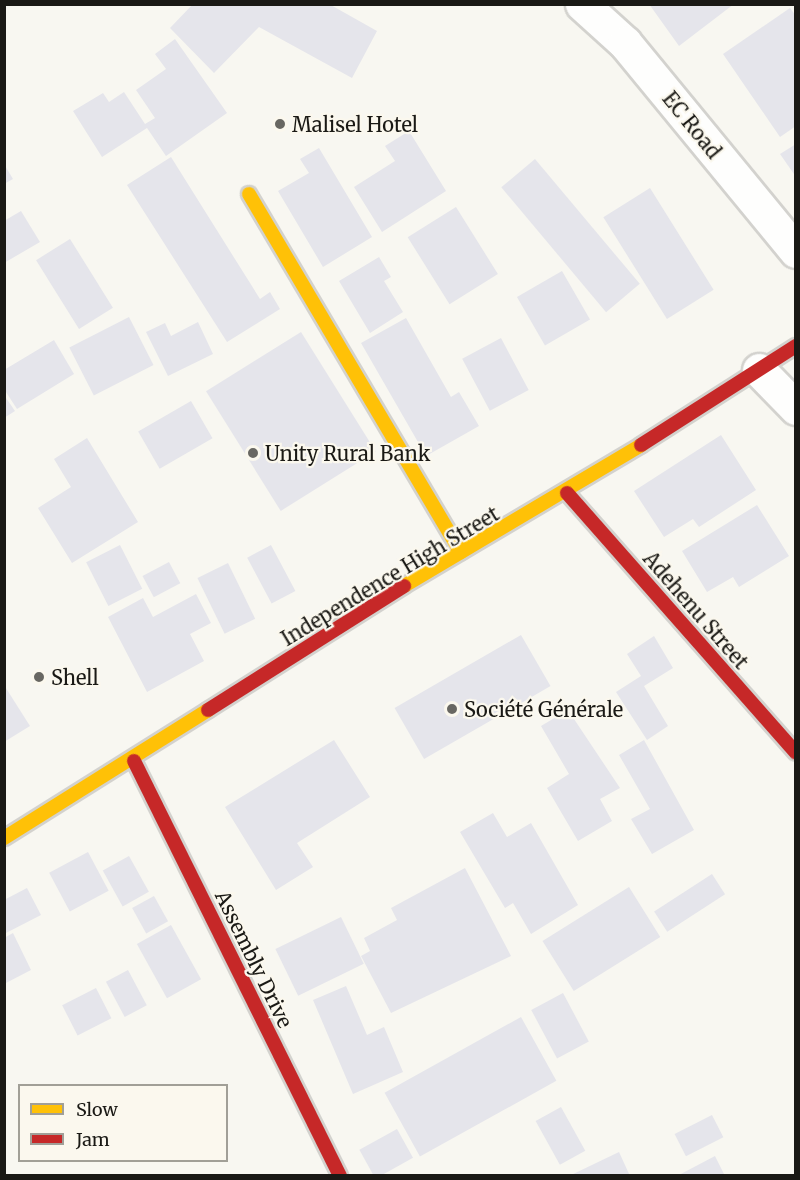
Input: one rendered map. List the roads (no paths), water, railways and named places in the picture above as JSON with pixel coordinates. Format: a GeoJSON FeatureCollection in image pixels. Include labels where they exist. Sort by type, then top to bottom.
{"type":"FeatureCollection","features":[{"type":"Feature","properties":{"kind":"street","name":"EC Road"},"geometry":{"type":"LineString","coordinates":[[582,4],[625,43],[795,251]]}},
{"type":"Feature","properties":{"kind":"street"},"geometry":{"type":"LineString","coordinates":[[249,194],[460,552]]}},
{"type":"Feature","properties":{"kind":"street","name":"Independence High Street"},"geometry":{"type":"LineString","coordinates":[[4,838],[134,760],[460,552],[567,493],[795,346]]}},
{"type":"Feature","properties":{"kind":"street"},"geometry":{"type":"LineString","coordinates":[[759,370],[795,408]]}},
{"type":"Feature","properties":{"kind":"street","name":"Adehenu Street"},"geometry":{"type":"LineString","coordinates":[[567,493],[795,753]]}},
{"type":"Feature","properties":{"kind":"street","name":"Assembly Drive"},"geometry":{"type":"LineString","coordinates":[[134,760],[340,1176]]}},
{"type":"Feature","properties":{"kind":"place","name":"Malisel Hotel"},"geometry":{"type":"Point","coordinates":[280,124]}},
{"type":"Feature","properties":{"kind":"place","name":"Unity Rural Bank"},"geometry":{"type":"Point","coordinates":[253,453]}},
{"type":"Feature","properties":{"kind":"place","name":"Shell"},"geometry":{"type":"Point","coordinates":[39,677]}},
{"type":"Feature","properties":{"kind":"place","name":"Société Générale"},"geometry":{"type":"Point","coordinates":[452,709]}}]}
